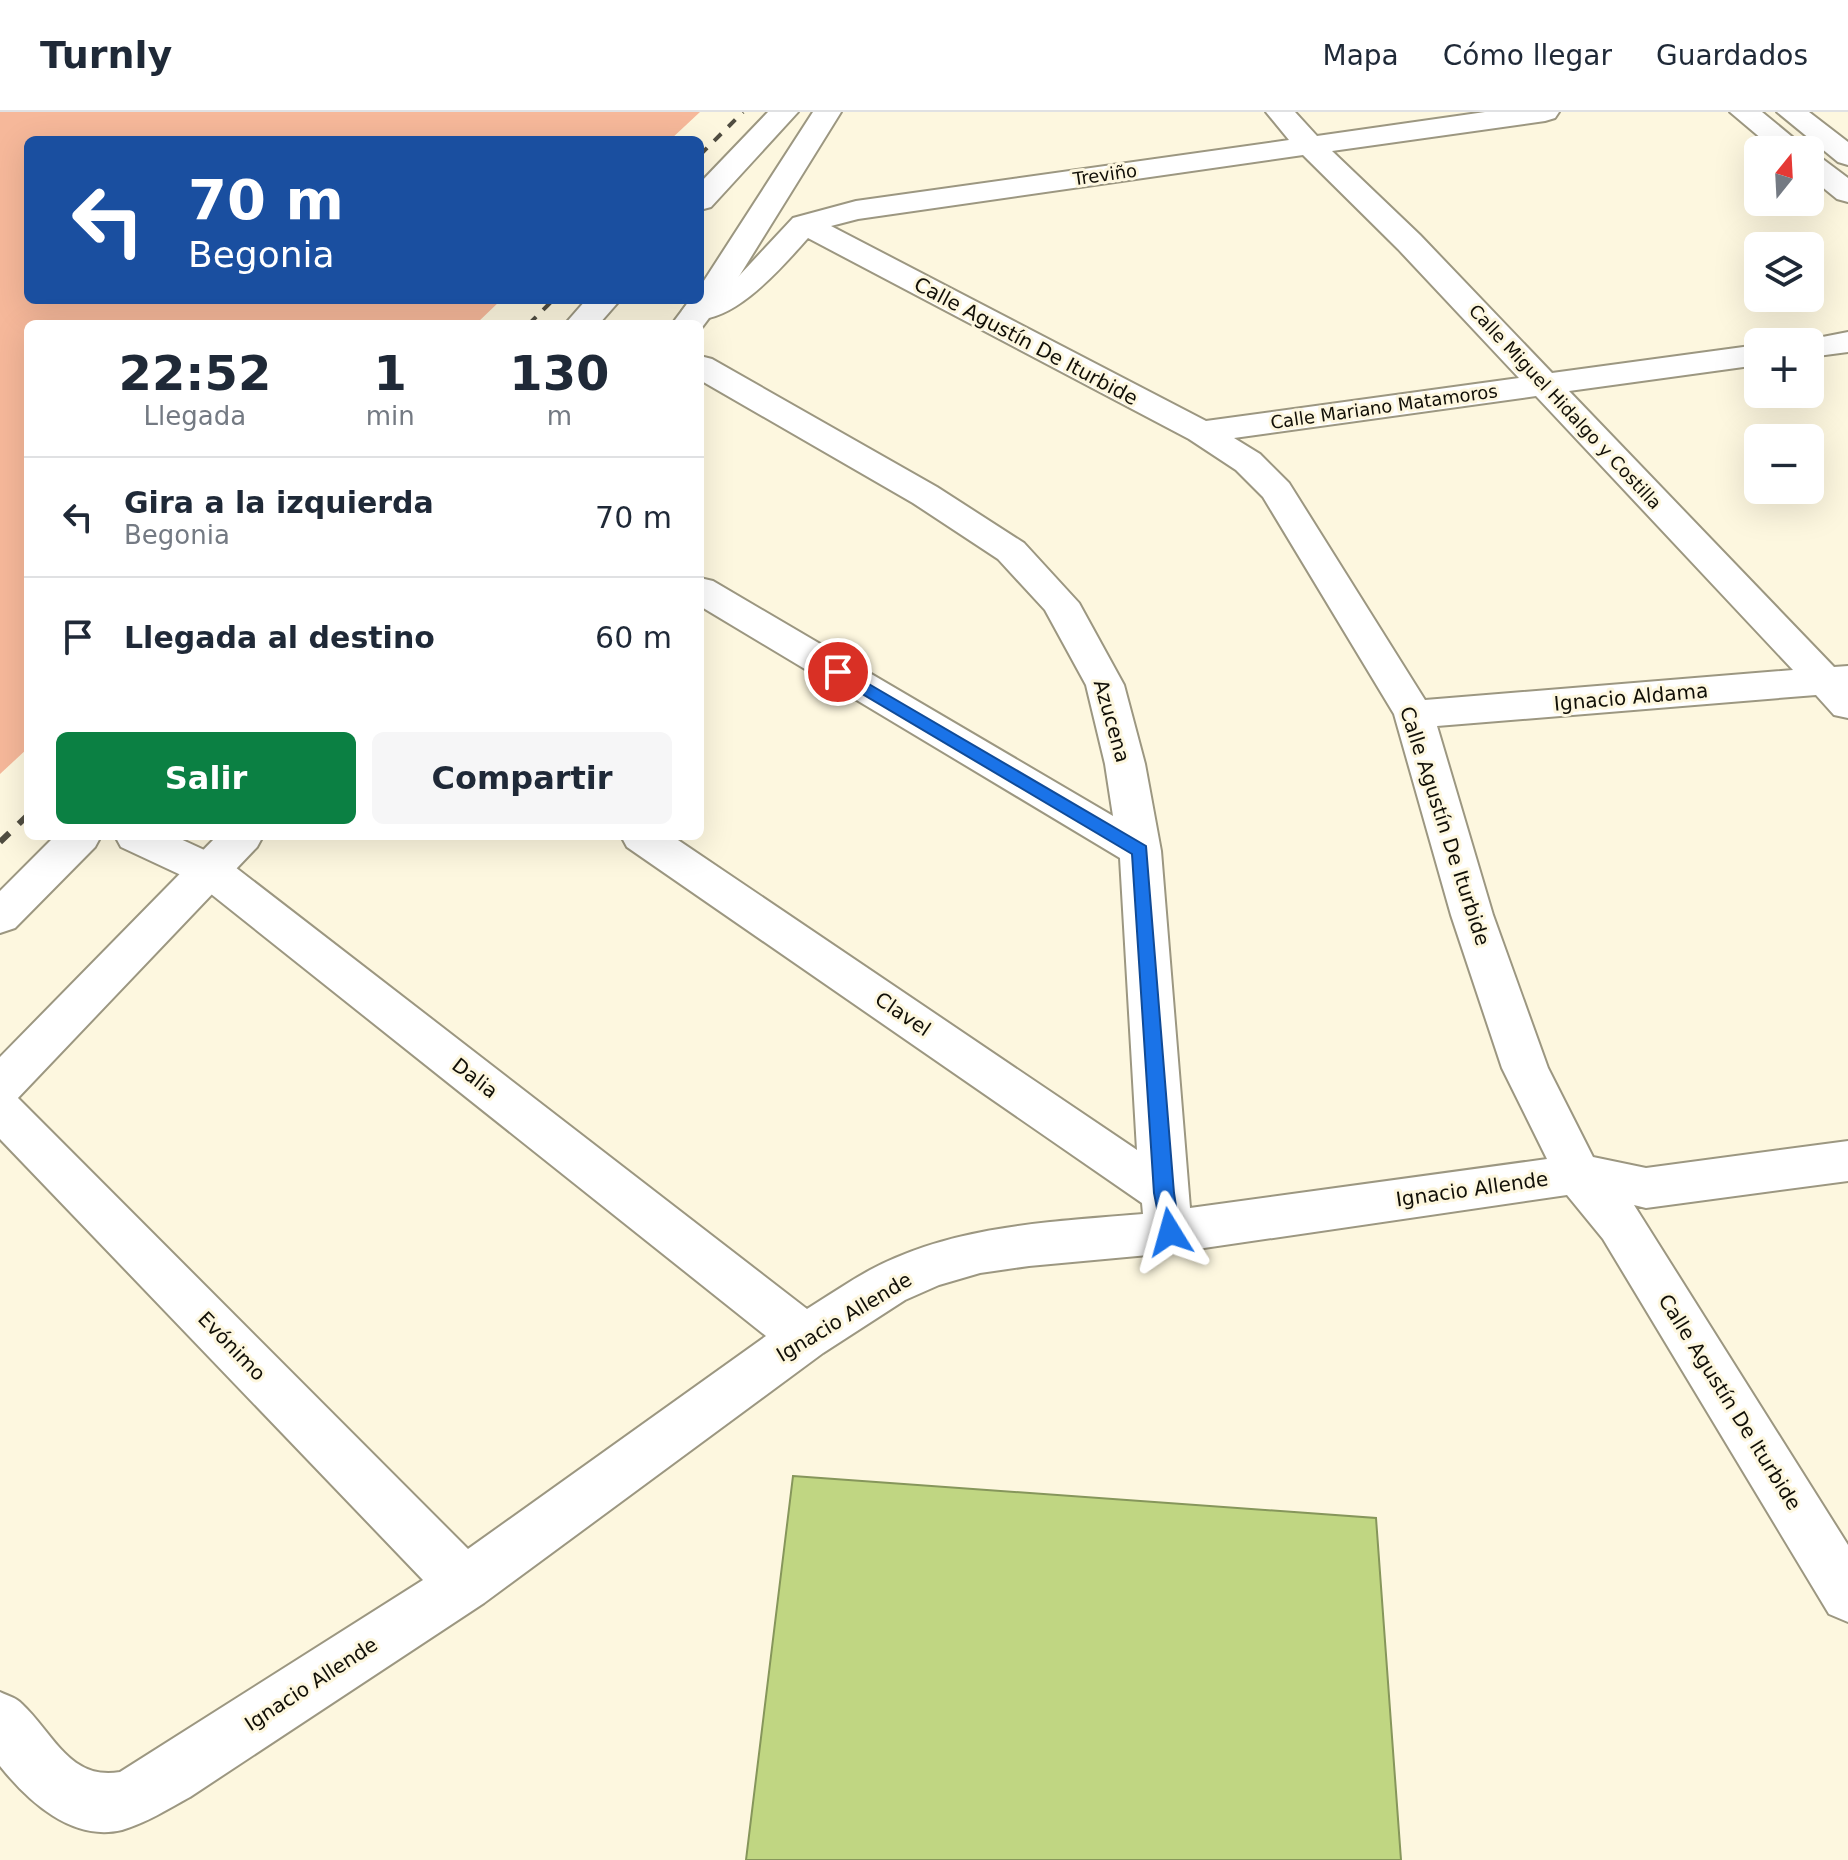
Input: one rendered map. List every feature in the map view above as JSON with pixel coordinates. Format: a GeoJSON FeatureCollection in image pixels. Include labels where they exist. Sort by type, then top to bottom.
{"type":"FeatureCollection","features":[{"type":"Feature","properties":{"kind":"street"},"geometry":{"type":"LineString","coordinates":[[704,197],[784,112]]}},
{"type":"Feature","properties":{"kind":"street"},"geometry":{"type":"LineString","coordinates":[[704,303],[827,112]]}},
{"type":"Feature","properties":{"kind":"street","name":"Calle Miguel Hidalgo y Costilla"},"geometry":{"type":"LineString","coordinates":[[1280,112],[1840,688]]}},
{"type":"Feature","properties":{"kind":"street","name":"Treviño"},"geometry":{"type":"LineString","coordinates":[[804,224],[856,210],[1545,112]]}},
{"type":"Feature","properties":{"kind":"street"},"geometry":{"type":"LineString","coordinates":[[1744,112],[1775,136]]}},
{"type":"Feature","properties":{"kind":"street"},"geometry":{"type":"LineString","coordinates":[[1791,112],[1848,156]]}},
{"type":"Feature","properties":{"kind":"street"},"geometry":{"type":"LineString","coordinates":[[1824,174],[1848,193]]}},
{"type":"Feature","properties":{"kind":"street"},"geometry":{"type":"LineString","coordinates":[[693,318],[749,284],[804,224]]}},
{"type":"Feature","properties":{"kind":"street","name":"Calle Agustín De Iturbide"},"geometry":{"type":"LineString","coordinates":[[804,224],[1201,432],[1248,462],[1277,491],[1414,714],[1472,915],[1520,1054],[1578,1174],[1620,1224],[1848,1595]]}},
{"type":"Feature","properties":{"kind":"street"},"geometry":{"type":"LineString","coordinates":[[585,320],[600,304]]}},
{"type":"Feature","properties":{"kind":"street"},"geometry":{"type":"LineString","coordinates":[[1824,345],[1848,342]]}},
{"type":"Feature","properties":{"kind":"street","name":"Calle Mariano Matamoros"},"geometry":{"type":"LineString","coordinates":[[1201,432],[1744,357]]}},
{"type":"Feature","properties":{"kind":"street","name":"Azucena"},"geometry":{"type":"LineString","coordinates":[[704,368],[925,495],[1011,551],[1060,603],[1105,685],[1125,764],[1140,851],[1167,1212]]}},
{"type":"Feature","properties":{"kind":"street"},"geometry":{"type":"LineString","coordinates":[[704,592],[1140,851]]}},
{"type":"Feature","properties":{"kind":"street","name":"Ignacio Aldama"},"geometry":{"type":"LineString","coordinates":[[1414,714],[1840,688]]}},
{"type":"Feature","properties":{"kind":"street"},"geometry":{"type":"LineString","coordinates":[[0,917],[76,840]]}},
{"type":"Feature","properties":{"kind":"street","name":"Dalia"},"geometry":{"type":"LineString","coordinates":[[145,840],[211,871],[805,1337]]}},
{"type":"Feature","properties":{"kind":"street"},"geometry":{"type":"LineString","coordinates":[[0,1087],[238,840]]}},
{"type":"Feature","properties":{"kind":"street","name":"Clavel"},"geometry":{"type":"LineString","coordinates":[[648,840],[1167,1212]]}},
{"type":"Feature","properties":{"kind":"street","name":"Evónimo"},"geometry":{"type":"LineString","coordinates":[[0,1109],[465,1584]]}},
{"type":"Feature","properties":{"kind":"street","name":"Ignacio Allende"},"geometry":{"type":"LineString","coordinates":[[15,1738],[72,1797],[100,1803],[123,1800],[169,1776],[465,1584],[805,1337],[888,1285],[929,1267],[980,1252],[1167,1212],[1578,1174],[1646,1188],[1848,1161]]}},
{"type":"Feature","properties":{"kind":"shaded area"},"geometry":{"type":"Polygon","coordinates":[[[0,112],[700,112],[674,136],[24,136],[24,304],[497,304],[480,320],[24,320],[24,752],[0,774],[0,112]]]}},
{"type":"Feature","properties":{"kind":"building"},"geometry":{"type":"Polygon","coordinates":[[[793,1476],[1376,1518],[1401,1860],[746,1860],[793,1476]]]}},
{"type":"Feature","properties":{"kind":"railway"},"geometry":{"type":"LineString","coordinates":[[704,151],[743,112]]}},
{"type":"Feature","properties":{"kind":"railway"},"geometry":{"type":"LineString","coordinates":[[533,320],[549,304]]}},
{"type":"Feature","properties":{"kind":"railway"},"geometry":{"type":"LineString","coordinates":[[0,842],[24,819]]}},
{"type":"Feature","properties":{"kind":"route"},"geometry":{"type":"LineString","coordinates":[[838,672],[1140,851],[1164,1193],[1170,1232]]}}]}
